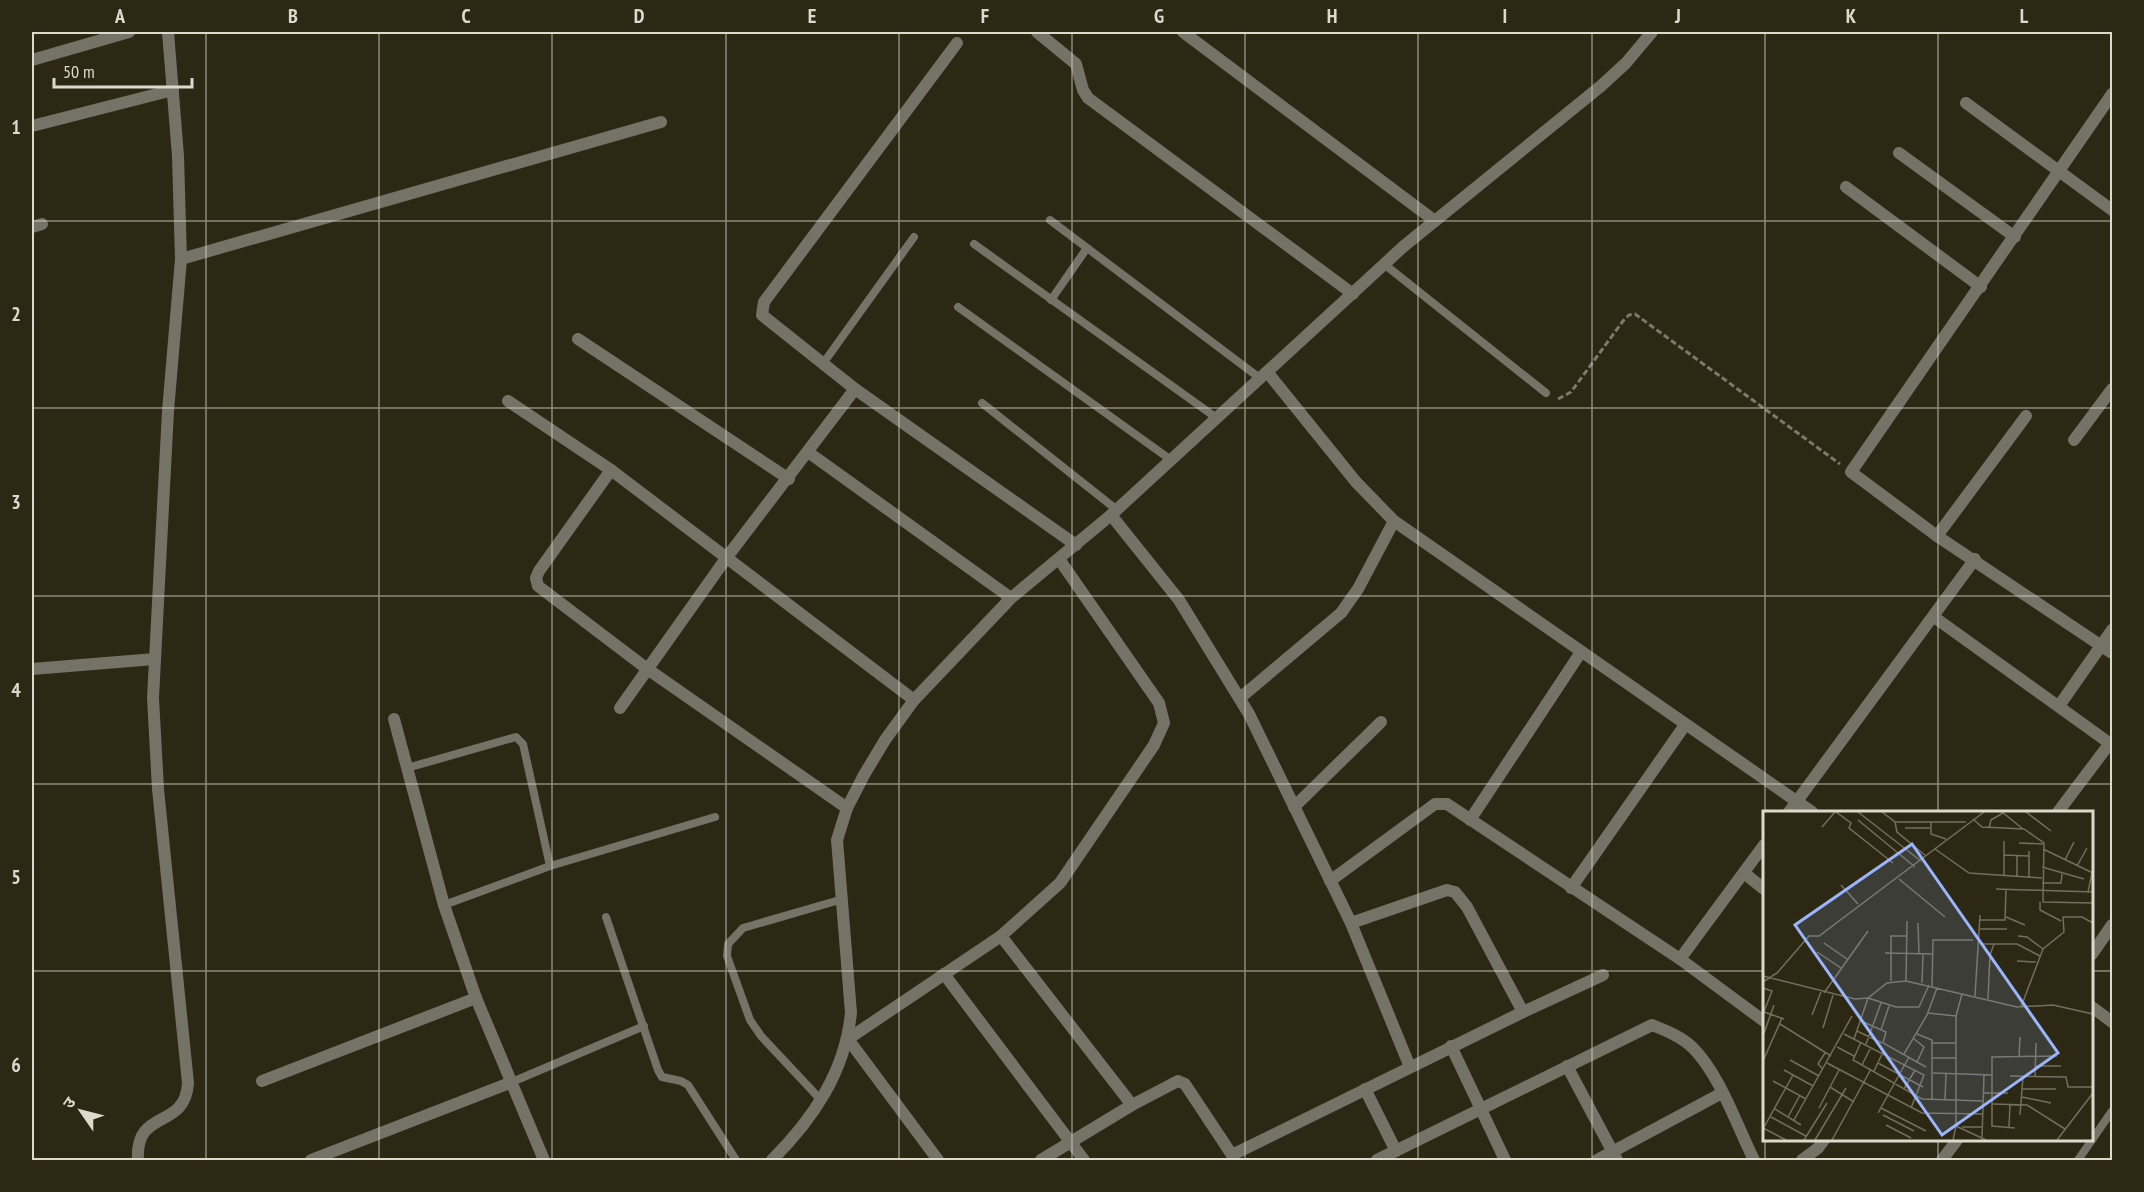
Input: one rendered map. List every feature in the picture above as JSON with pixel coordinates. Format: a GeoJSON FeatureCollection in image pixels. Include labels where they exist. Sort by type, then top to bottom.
{"type":"FeatureCollection","features":[{"type":"Feature","properties":{"kind":"street"},"geometry":{"type":"LineString","coordinates":[[32,60],[129,32]]}},
{"type":"Feature","properties":{"kind":"street"},"geometry":{"type":"LineString","coordinates":[[138,1161],[137,1149],[141,1136],[149,1125],[175,1113],[188,1096],[158,789],[153,698],[168,411],[181,259],[168,32]]}},
{"type":"Feature","properties":{"kind":"street"},"geometry":{"type":"LineString","coordinates":[[1037,32],[1076,64],[1083,90],[1088,98],[1353,294]]}},
{"type":"Feature","properties":{"kind":"street"},"geometry":{"type":"LineString","coordinates":[[1183,32],[1435,221]]}},
{"type":"Feature","properties":{"kind":"street"},"geometry":{"type":"LineString","coordinates":[[772,1161],[795,1137],[841,1063],[848,1039],[851,1013],[837,840],[847,808],[885,740],[915,700],[1011,598],[1076,545],[1218,419],[1384,264],[1601,86],[1626,63],[1652,32]]}},
{"type":"Feature","properties":{"kind":"street"},"geometry":{"type":"LineString","coordinates":[[957,43],[761,309],[765,320],[822,365],[1076,545]]}},
{"type":"Feature","properties":{"kind":"street"},"geometry":{"type":"LineString","coordinates":[[32,126],[173,90]]}},
{"type":"Feature","properties":{"kind":"street"},"geometry":{"type":"LineString","coordinates":[[2107,650],[1975,559],[1937,536],[1851,472],[2016,237],[2112,94]]}},
{"type":"Feature","properties":{"kind":"street"},"geometry":{"type":"LineString","coordinates":[[1966,104],[2112,210]]}},
{"type":"Feature","properties":{"kind":"street"},"geometry":{"type":"LineString","coordinates":[[181,259],[661,122]]}},
{"type":"Feature","properties":{"kind":"street"},"geometry":{"type":"LineString","coordinates":[[1899,153],[2016,237]]}},
{"type":"Feature","properties":{"kind":"street"},"geometry":{"type":"LineString","coordinates":[[1846,187],[1981,287]]}},
{"type":"Feature","properties":{"kind":"street"},"geometry":{"type":"LineString","coordinates":[[578,339],[789,479]]}},
{"type":"Feature","properties":{"kind":"street"},"geometry":{"type":"LineString","coordinates":[[1265,376],[1361,489],[1394,521],[1809,811]]}},
{"type":"Feature","properties":{"kind":"street"},"geometry":{"type":"LineString","coordinates":[[620,708],[646,668],[727,557],[789,479],[855,389]]}},
{"type":"Feature","properties":{"kind":"street"},"geometry":{"type":"LineString","coordinates":[[2074,441],[2112,389]]}},
{"type":"Feature","properties":{"kind":"street"},"geometry":{"type":"LineString","coordinates":[[508,401],[611,470],[915,700]]}},
{"type":"Feature","properties":{"kind":"street"},"geometry":{"type":"LineString","coordinates":[[1937,536],[2026,416]]}},
{"type":"Feature","properties":{"kind":"street"},"geometry":{"type":"LineString","coordinates":[[808,452],[1011,598]]}},
{"type":"Feature","properties":{"kind":"street"},"geometry":{"type":"LineString","coordinates":[[611,470],[536,578],[543,592],[646,668],[847,808]]}},
{"type":"Feature","properties":{"kind":"street"},"geometry":{"type":"LineString","coordinates":[[1114,512],[1179,600],[1240,698],[1351,923],[1410,1067]]}},
{"type":"Feature","properties":{"kind":"street"},"geometry":{"type":"LineString","coordinates":[[1240,698],[1341,613],[1354,595],[1394,521]]}},
{"type":"Feature","properties":{"kind":"street"},"geometry":{"type":"LineString","coordinates":[[848,1039],[1001,936],[1051,892],[1069,872],[1154,746],[1164,723],[1160,703],[1059,559]]}},
{"type":"Feature","properties":{"kind":"street"},"geometry":{"type":"LineString","coordinates":[[1790,811],[1975,559]]}},
{"type":"Feature","properties":{"kind":"street"},"geometry":{"type":"LineString","coordinates":[[1934,617],[2111,744],[2060,811]]}},
{"type":"Feature","properties":{"kind":"street"},"geometry":{"type":"LineString","coordinates":[[2059,706],[2107,650],[2112,630]]}},
{"type":"Feature","properties":{"kind":"street"},"geometry":{"type":"LineString","coordinates":[[1470,820],[1581,652]]}},
{"type":"Feature","properties":{"kind":"street"},"geometry":{"type":"LineString","coordinates":[[32,669],[155,658]]}},
{"type":"Feature","properties":{"kind":"street"},"geometry":{"type":"LineString","coordinates":[[394,719],[444,905],[476,998],[544,1161]]}},
{"type":"Feature","properties":{"kind":"street"},"geometry":{"type":"LineString","coordinates":[[1294,807],[1381,722]]}},
{"type":"Feature","properties":{"kind":"street"},"geometry":{"type":"LineString","coordinates":[[1571,888],[1685,725]]}},
{"type":"Feature","properties":{"kind":"street"},"geometry":{"type":"LineString","coordinates":[[1330,881],[1435,804],[1447,804],[1680,959],[1763,1021]]}},
{"type":"Feature","properties":{"kind":"street"},"geometry":{"type":"LineString","coordinates":[[1680,959],[1763,846]]}},
{"type":"Feature","properties":{"kind":"street"},"geometry":{"type":"LineString","coordinates":[[1744,873],[1763,888]]}},
{"type":"Feature","properties":{"kind":"street"},"geometry":{"type":"LineString","coordinates":[[1351,923],[1447,890],[1455,892],[1467,907],[1522,1012]]}},
{"type":"Feature","properties":{"kind":"street"},"geometry":{"type":"LineString","coordinates":[[2093,951],[2112,925]]}},
{"type":"Feature","properties":{"kind":"street"},"geometry":{"type":"LineString","coordinates":[[1001,936],[1132,1105]]}},
{"type":"Feature","properties":{"kind":"street"},"geometry":{"type":"LineString","coordinates":[[944,974],[1084,1161]]}},
{"type":"Feature","properties":{"kind":"street"},"geometry":{"type":"LineString","coordinates":[[1041,1161],[1132,1105],[1178,1081],[1185,1084],[1228,1158],[1451,1046],[1603,975]]}},
{"type":"Feature","properties":{"kind":"street"},"geometry":{"type":"LineString","coordinates":[[262,1081],[476,998]]}},
{"type":"Feature","properties":{"kind":"street"},"geometry":{"type":"LineString","coordinates":[[2093,1009],[2112,1022]]}},
{"type":"Feature","properties":{"kind":"street"},"geometry":{"type":"LineString","coordinates":[[1377,1161],[1652,1025],[1682,1039],[1694,1049],[1722,1093],[1754,1161]]}},
{"type":"Feature","properties":{"kind":"street"},"geometry":{"type":"LineString","coordinates":[[848,1039],[938,1161]]}},
{"type":"Feature","properties":{"kind":"street"},"geometry":{"type":"LineString","coordinates":[[1451,1046],[1479,1110],[1505,1161]]}},
{"type":"Feature","properties":{"kind":"street"},"geometry":{"type":"LineString","coordinates":[[1567,1066],[1615,1156]]}},
{"type":"Feature","properties":{"kind":"street"},"geometry":{"type":"LineString","coordinates":[[311,1161],[512,1082]]}},
{"type":"Feature","properties":{"kind":"street"},"geometry":{"type":"LineString","coordinates":[[1365,1089],[1396,1151]]}},
{"type":"Feature","properties":{"kind":"street"},"geometry":{"type":"LineString","coordinates":[[1597,1161],[1615,1156],[1722,1093]]}},
{"type":"Feature","properties":{"kind":"street"},"geometry":{"type":"LineString","coordinates":[[1802,1161],[1823,1141]]}},
{"type":"Feature","properties":{"kind":"street"},"geometry":{"type":"LineString","coordinates":[[1942,1161],[1956,1141]]}},
{"type":"Feature","properties":{"kind":"lane"},"geometry":{"type":"LineString","coordinates":[[1050,220],[1265,376]]}},
{"type":"Feature","properties":{"kind":"lane"},"geometry":{"type":"LineString","coordinates":[[822,365],[914,237]]}},
{"type":"Feature","properties":{"kind":"lane"},"geometry":{"type":"LineString","coordinates":[[974,244],[1218,419]]}},
{"type":"Feature","properties":{"kind":"lane"},"geometry":{"type":"LineString","coordinates":[[1052,300],[1087,248]]}},
{"type":"Feature","properties":{"kind":"lane"},"geometry":{"type":"LineString","coordinates":[[1384,264],[1546,393]]}},
{"type":"Feature","properties":{"kind":"lane"},"geometry":{"type":"LineString","coordinates":[[958,307],[1171,460]]}},
{"type":"Feature","properties":{"kind":"lane"},"geometry":{"type":"LineString","coordinates":[[982,403],[1114,512]]}},
{"type":"Feature","properties":{"kind":"lane"},"geometry":{"type":"LineString","coordinates":[[408,768],[516,737],[523,744],[550,866]]}},
{"type":"Feature","properties":{"kind":"lane"},"geometry":{"type":"LineString","coordinates":[[444,905],[550,866],[715,817]]}},
{"type":"Feature","properties":{"kind":"lane"},"geometry":{"type":"LineString","coordinates":[[820,1100],[761,1036],[750,1020],[727,956],[728,944],[743,928],[843,899]]}},
{"type":"Feature","properties":{"kind":"lane"},"geometry":{"type":"LineString","coordinates":[[606,917],[658,1070],[662,1077],[688,1085],[736,1161]]}},
{"type":"Feature","properties":{"kind":"lane"},"geometry":{"type":"LineString","coordinates":[[512,1082],[644,1026]]}},
{"type":"Feature","properties":{"kind":"lane"},"geometry":{"type":"LineString","coordinates":[[2093,1139],[2112,1111]]}},
{"type":"Feature","properties":{"kind":"lane"},"geometry":{"type":"LineString","coordinates":[[2078,1161],[2092,1141]]}},
{"type":"Feature","properties":{"kind":"path"},"geometry":{"type":"LineString","coordinates":[[1546,393],[1556,399],[1564,399],[1623,321],[1629,315],[1635,314],[1851,472]]}}]}
